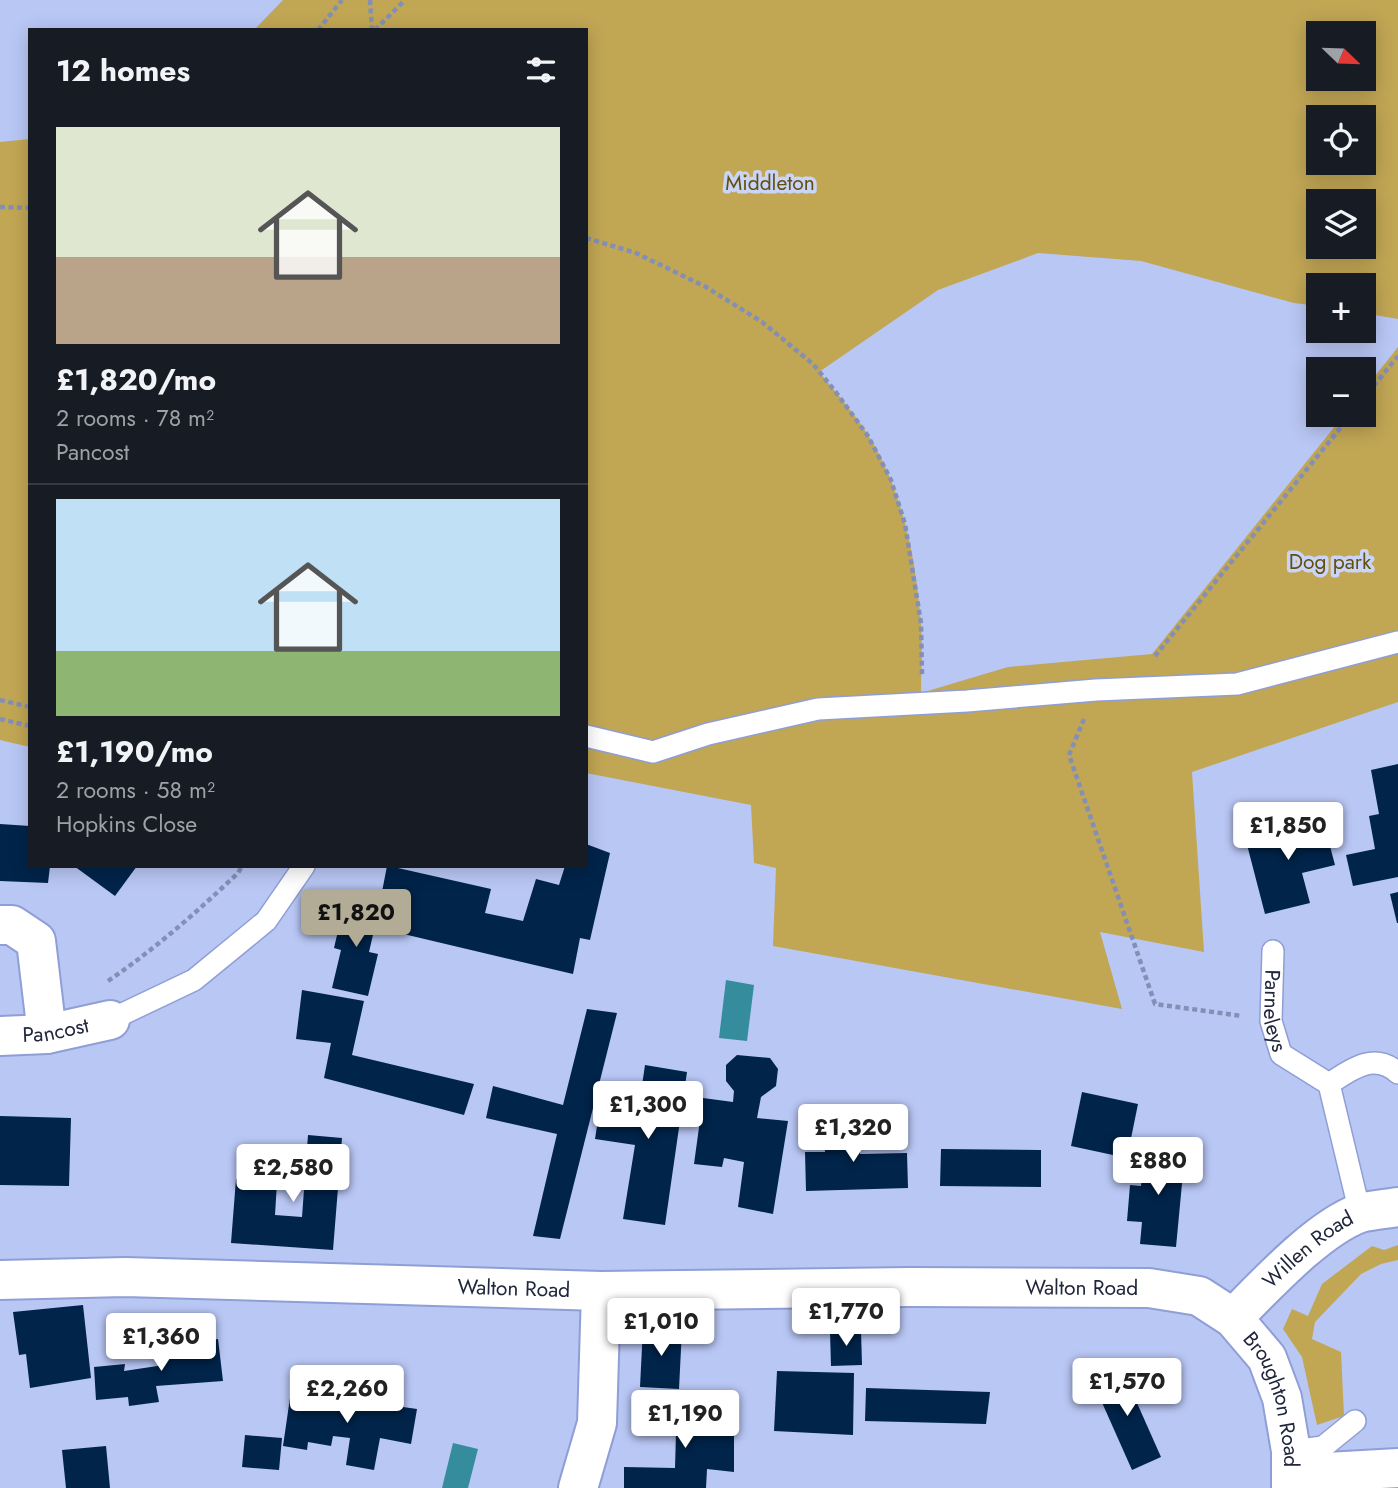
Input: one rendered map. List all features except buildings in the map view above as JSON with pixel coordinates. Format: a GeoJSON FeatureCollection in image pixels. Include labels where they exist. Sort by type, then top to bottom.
{"type":"FeatureCollection","features":[{"type":"Feature","properties":{"kind":"street"},"geometry":{"type":"LineString","coordinates":[[0,925],[12,925],[36,941],[47,1034]]}},
{"type":"Feature","properties":{"kind":"street","name":"Pancost"},"geometry":{"type":"LineString","coordinates":[[0,1036],[47,1034],[106,1002]]}},
{"type":"Feature","properties":{"kind":"street","name":"Willen Road"},"geometry":{"type":"LineString","coordinates":[[1233,1318],[1293,1259],[1333,1228],[1360,1213],[1398,1208]]}},
{"type":"Feature","properties":{"kind":"street","name":"Walton Road"},"geometry":{"type":"LineString","coordinates":[[0,1280],[125,1277],[601,1291],[910,1287],[1149,1288],[1199,1296],[1233,1318]]}},
{"type":"Feature","properties":{"kind":"street"},"geometry":{"type":"LineString","coordinates":[[578,1488],[597,1423],[601,1291]]}},
{"type":"Feature","properties":{"kind":"street","name":"Broughton Road"},"geometry":{"type":"LineString","coordinates":[[1233,1318],[1267,1358],[1282,1398],[1291,1471]]}},
{"type":"Feature","properties":{"kind":"street"},"geometry":{"type":"LineString","coordinates":[[1291,1471],[1398,1468]]}},
{"type":"Feature","properties":{"kind":"lane"},"geometry":{"type":"LineString","coordinates":[[588,736],[653,752],[708,734],[818,709],[1096,690],[1237,684],[1398,642]]}},
{"type":"Feature","properties":{"kind":"lane"},"geometry":{"type":"LineString","coordinates":[[106,1002],[194,980],[266,922],[303,868]]}},
{"type":"Feature","properties":{"kind":"lane","name":"Parneleys"},"geometry":{"type":"LineString","coordinates":[[1273,951],[1271,1021],[1281,1054],[1329,1084]]}},
{"type":"Feature","properties":{"kind":"lane"},"geometry":{"type":"LineString","coordinates":[[1360,1213],[1329,1084],[1360,1063],[1390,1065],[1398,1073]]}},
{"type":"Feature","properties":{"kind":"lane"},"geometry":{"type":"LineString","coordinates":[[1291,1471],[1355,1421]]}},
{"type":"Feature","properties":{"kind":"path"},"geometry":{"type":"LineString","coordinates":[[320,28],[342,0]]}},
{"type":"Feature","properties":{"kind":"path"},"geometry":{"type":"LineString","coordinates":[[370,0],[373,28]]}},
{"type":"Feature","properties":{"kind":"path"},"geometry":{"type":"LineString","coordinates":[[375,28],[405,0]]}},
{"type":"Feature","properties":{"kind":"path"},"geometry":{"type":"LineString","coordinates":[[0,208],[28,208]]}},
{"type":"Feature","properties":{"kind":"path"},"geometry":{"type":"LineString","coordinates":[[588,239],[636,253],[706,287],[762,322],[813,364],[868,436],[891,480],[907,536],[921,623],[923,670],[920,704]]}},
{"type":"Feature","properties":{"kind":"path"},"geometry":{"type":"LineString","coordinates":[[1376,383],[1398,356]]}},
{"type":"Feature","properties":{"kind":"path"},"geometry":{"type":"LineString","coordinates":[[1154,658],[1341,427]]}},
{"type":"Feature","properties":{"kind":"path"},"geometry":{"type":"LineString","coordinates":[[1096,690],[1069,755],[1155,1004],[1271,1021]]}},
{"type":"Feature","properties":{"kind":"path"},"geometry":{"type":"LineString","coordinates":[[0,700],[28,707]]}},
{"type":"Feature","properties":{"kind":"path"},"geometry":{"type":"LineString","coordinates":[[0,719],[28,726]]}},
{"type":"Feature","properties":{"kind":"path"},"geometry":{"type":"LineString","coordinates":[[106,1002],[149,953],[194,915],[241,868]]}},
{"type":"Feature","properties":{"kind":"green space","name":"Middleton"},"geometry":{"type":"Polygon","coordinates":[[[283,0],[1398,0],[1398,319],[1376,315],[1376,273],[1306,273],[1306,304],[1141,261],[1038,253],[938,290],[819,372],[868,435],[899,502],[919,600],[922,641],[921,693],[1008,667],[1152,654],[1334,427],[1376,427],[1376,375],[1398,347],[1398,702],[1192,772],[1204,952],[1100,932],[1122,1009],[773,946],[776,868],[754,863],[751,805],[588,773],[588,28],[256,28],[283,0]]]}},
{"type":"Feature","properties":{"kind":"green space"},"geometry":{"type":"Polygon","coordinates":[[[28,139],[28,747],[0,740],[0,142],[28,139]]]}},
{"type":"Feature","properties":{"kind":"green space"},"geometry":{"type":"Polygon","coordinates":[[[1398,1245],[1398,1260],[1381,1264],[1361,1274],[1315,1322],[1312,1339],[1341,1352],[1344,1416],[1317,1425],[1302,1357],[1283,1329],[1292,1309],[1308,1316],[1322,1284],[1372,1246],[1384,1250],[1398,1245]]]}},
{"type":"Feature","properties":{"kind":"shaded area"},"geometry":{"type":"Polygon","coordinates":[[[726,980],[754,985],[747,1041],[719,1038],[726,980]]]}},
{"type":"Feature","properties":{"kind":"shaded area"},"geometry":{"type":"Polygon","coordinates":[[[453,1443],[478,1449],[468,1488],[442,1488],[453,1443]]]}},
{"type":"Feature","properties":{"kind":"park label","name":"Dog park"},"geometry":{"type":"Point","coordinates":[1330,562]}}]}
